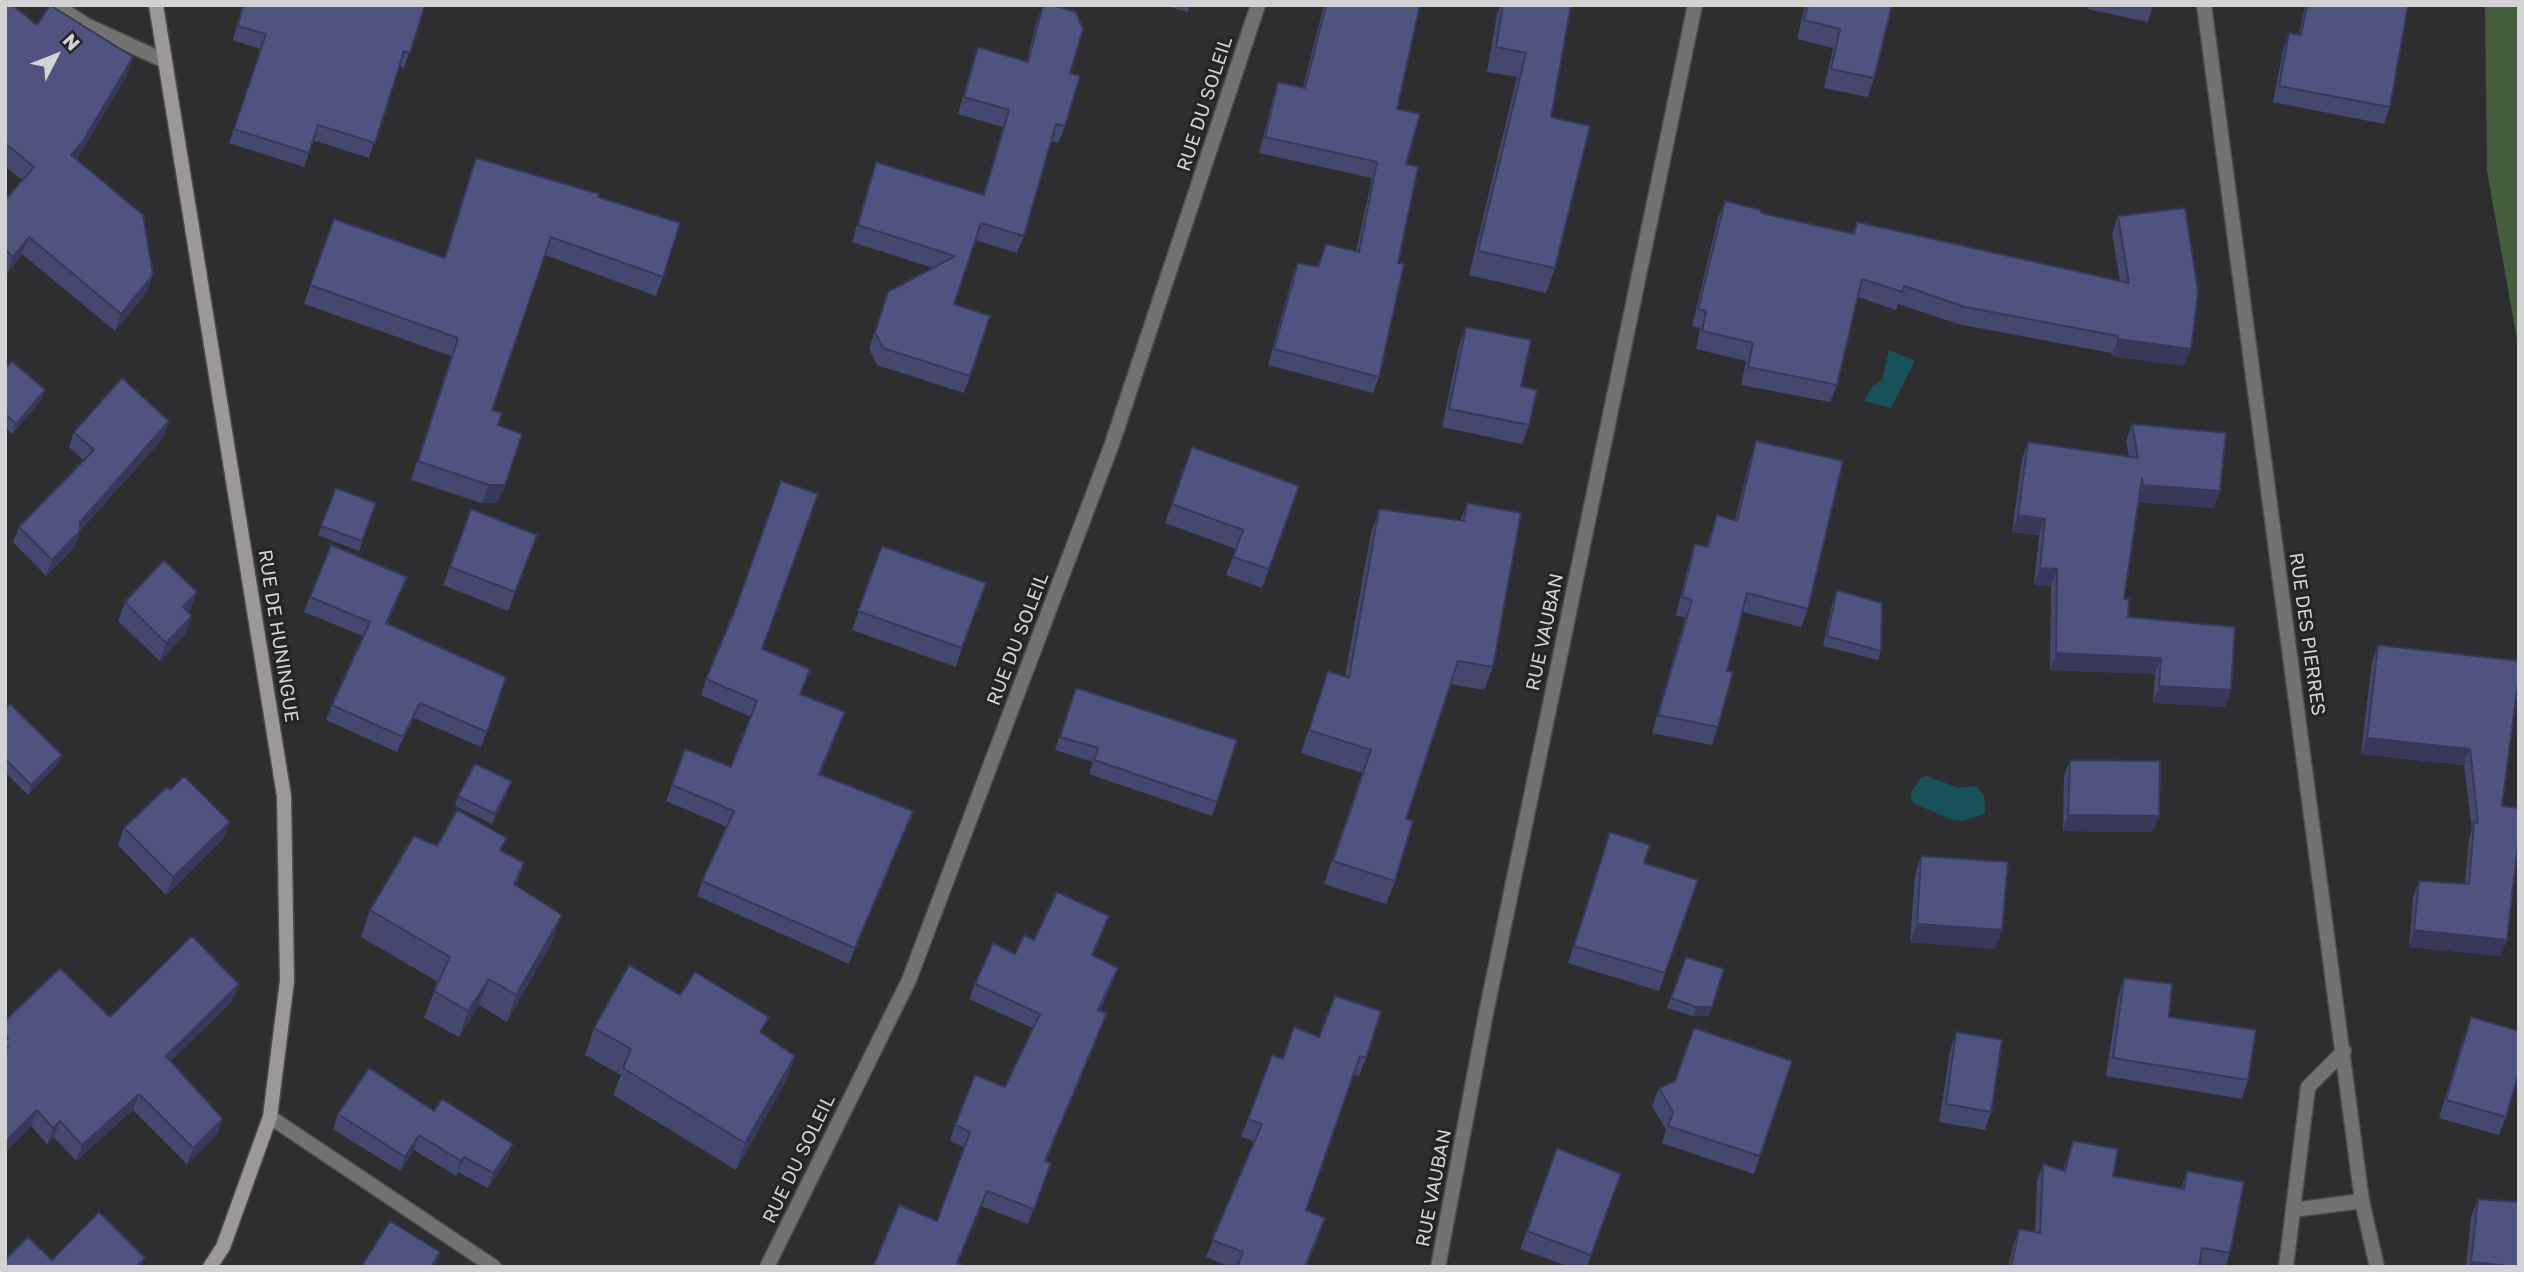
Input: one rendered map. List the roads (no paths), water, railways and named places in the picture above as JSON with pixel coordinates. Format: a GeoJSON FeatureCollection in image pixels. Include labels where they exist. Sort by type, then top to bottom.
{"type":"FeatureCollection","features":[{"type":"Feature","properties":{"kind":"main road","name":"RUE DE HUNINGUE"},"geometry":{"type":"LineString","coordinates":[[156,5],[284,796],[287,981],[270,1117],[223,1247],[210,1267]]}},
{"type":"Feature","properties":{"kind":"street"},"geometry":{"type":"LineString","coordinates":[[55,5],[86,25],[165,61]]}},
{"type":"Feature","properties":{"kind":"street","name":"RUE DU SOLEIL"},"geometry":{"type":"LineString","coordinates":[[767,1267],[909,980],[1112,444],[1258,5]]}},
{"type":"Feature","properties":{"kind":"street","name":"RUE VAUBAN"},"geometry":{"type":"LineString","coordinates":[[1438,1267],[1486,1013],[1695,5]]}},
{"type":"Feature","properties":{"kind":"street","name":"RUE DES PIERRES"},"geometry":{"type":"LineString","coordinates":[[2204,5],[2362,1201],[2377,1267]]}},
{"type":"Feature","properties":{"kind":"street"},"geometry":{"type":"LineString","coordinates":[[2286,1267],[2308,1087],[2344,1051]]}},
{"type":"Feature","properties":{"kind":"street"},"geometry":{"type":"LineString","coordinates":[[270,1117],[494,1267]]}},
{"type":"Feature","properties":{"kind":"street"},"geometry":{"type":"LineString","coordinates":[[2293,1210],[2362,1201]]}},
{"type":"Feature","properties":{"kind":"water"},"geometry":{"type":"Polygon","coordinates":[[[1889,350],[1915,361],[1891,408],[1864,401],[1872,387],[1882,380],[1889,350]]]}},
{"type":"Feature","properties":{"kind":"water"},"geometry":{"type":"Polygon","coordinates":[[[1927,776],[1958,788],[1976,786],[1984,795],[1985,813],[1963,821],[1953,820],[1915,804],[1911,799],[1912,791],[1920,778],[1927,776]]]}}]}
